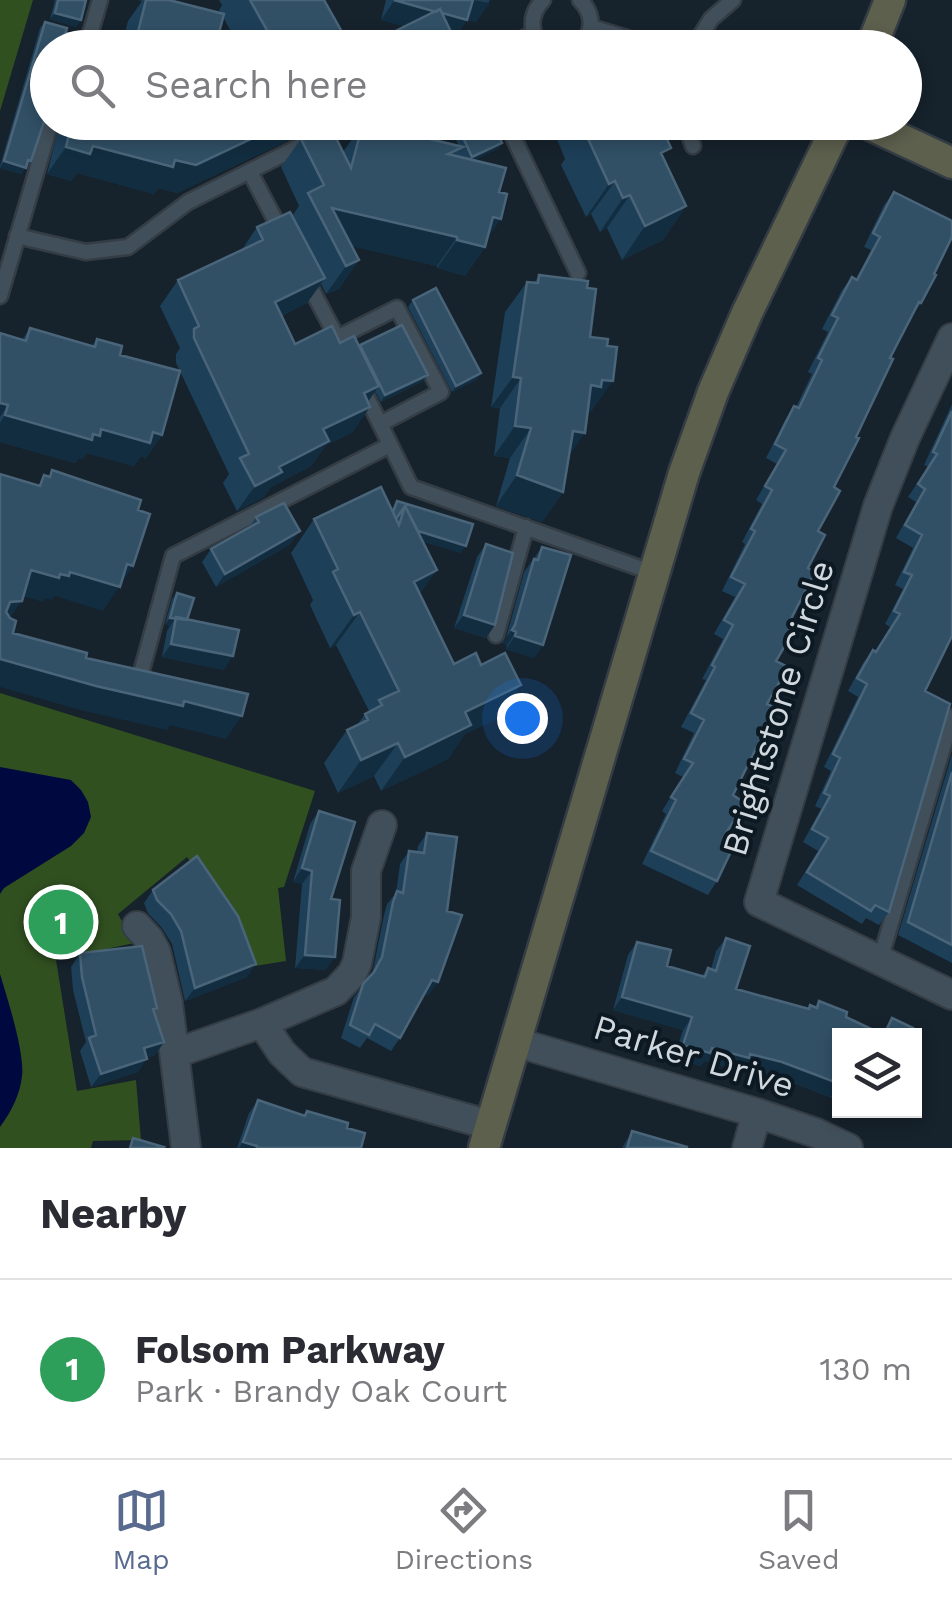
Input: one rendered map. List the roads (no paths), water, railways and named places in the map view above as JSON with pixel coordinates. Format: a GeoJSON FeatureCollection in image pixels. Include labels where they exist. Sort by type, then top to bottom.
{"type":"FeatureCollection","features":[{"type":"Feature","properties":{"kind":"street"},"geometry":{"type":"LineString","coordinates":[[878,30],[890,0]]}},
{"type":"Feature","properties":{"kind":"street"},"geometry":{"type":"LineString","coordinates":[[262,1023],[282,1054],[302,1072],[487,1137],[684,472],[712,392],[830,140]]}},
{"type":"Feature","properties":{"kind":"street"},"geometry":{"type":"LineString","coordinates":[[904,140],[952,162]]}},
{"type":"Feature","properties":{"kind":"street","name":"Brightstone Circle"},"geometry":{"type":"LineString","coordinates":[[949,352],[905,438],[878,506],[759,902],[952,995]]}},
{"type":"Feature","properties":{"kind":"street"},"geometry":{"type":"LineString","coordinates":[[176,1054],[336,991],[352,974],[366,917],[366,871],[382,826]]}},
{"type":"Feature","properties":{"kind":"street"},"geometry":{"type":"LineString","coordinates":[[137,926],[156,952],[176,1054],[186,1148]]}},
{"type":"Feature","properties":{"kind":"street","name":"Parker Drive"},"geometry":{"type":"LineString","coordinates":[[515,1042],[757,1113],[848,1148]]}},
{"type":"Feature","properties":{"kind":"street"},"geometry":{"type":"LineString","coordinates":[[747,1148],[757,1113]]}},
{"type":"Feature","properties":{"kind":"lane"},"geometry":{"type":"LineString","coordinates":[[91,30],[100,0]]}},
{"type":"Feature","properties":{"kind":"lane"},"geometry":{"type":"LineString","coordinates":[[533,30],[533,15],[543,0]]}},
{"type":"Feature","properties":{"kind":"lane"},"geometry":{"type":"LineString","coordinates":[[580,0],[590,14],[591,28],[598,30]]}},
{"type":"Feature","properties":{"kind":"lane"},"geometry":{"type":"LineString","coordinates":[[704,30],[710,19],[732,0]]}},
{"type":"Feature","properties":{"kind":"lane"},"geometry":{"type":"LineString","coordinates":[[0,296],[45,140]]}},
{"type":"Feature","properties":{"kind":"lane"},"geometry":{"type":"LineString","coordinates":[[18,236],[86,252],[128,247],[188,202],[313,140]]}},
{"type":"Feature","properties":{"kind":"lane"},"geometry":{"type":"LineString","coordinates":[[515,140],[578,273]]}},
{"type":"Feature","properties":{"kind":"lane"},"geometry":{"type":"LineString","coordinates":[[691,140],[693,146]]}},
{"type":"Feature","properties":{"kind":"lane"},"geometry":{"type":"LineString","coordinates":[[250,172],[293,255]]}},
{"type":"Feature","properties":{"kind":"lane"},"geometry":{"type":"LineString","coordinates":[[302,272],[346,356]]}},
{"type":"Feature","properties":{"kind":"lane"},"geometry":{"type":"LineString","coordinates":[[337,338],[396,308],[441,392],[380,424]]}},
{"type":"Feature","properties":{"kind":"lane"},"geometry":{"type":"LineString","coordinates":[[354,372],[411,487],[654,573]]}},
{"type":"Feature","properties":{"kind":"lane"},"geometry":{"type":"LineString","coordinates":[[141,673],[173,556],[390,445]]}},
{"type":"Feature","properties":{"kind":"lane"},"geometry":{"type":"LineString","coordinates":[[496,635],[526,527]]}},
{"type":"Feature","properties":{"kind":"lane"},"geometry":{"type":"LineString","coordinates":[[124,668],[160,678]]}},
{"type":"Feature","properties":{"kind":"lane"},"geometry":{"type":"LineString","coordinates":[[880,960],[952,717]]}},
{"type":"Feature","properties":{"kind":"place","name":"Folsom Parkway"},"geometry":{"type":"Point","coordinates":[61,922]}}]}
